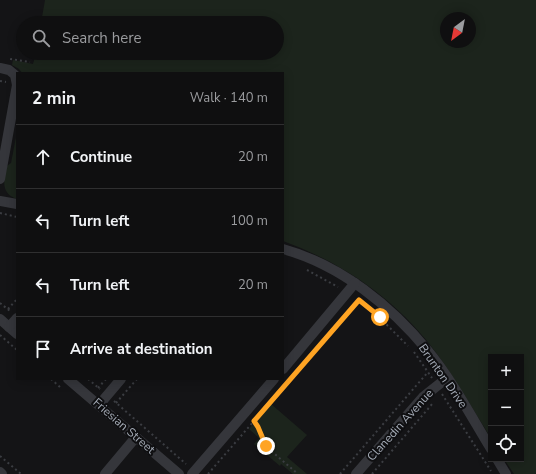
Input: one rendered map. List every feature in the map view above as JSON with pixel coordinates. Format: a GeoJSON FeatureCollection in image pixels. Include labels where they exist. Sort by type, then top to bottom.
{"type":"FeatureCollection","features":[{"type":"Feature","properties":{"kind":"street"},"geometry":{"type":"LineString","coordinates":[[0,68],[9,70],[15,75],[16,80]]}},
{"type":"Feature","properties":{"kind":"street"},"geometry":{"type":"LineString","coordinates":[[0,179],[16,91]]}},
{"type":"Feature","properties":{"kind":"street"},"geometry":{"type":"LineString","coordinates":[[0,201],[16,204]]}},
{"type":"Feature","properties":{"kind":"street","name":"Brunton Drive"},"geometry":{"type":"LineString","coordinates":[[284,249],[318,262],[355,283],[403,323],[429,352],[488,445]]}},
{"type":"Feature","properties":{"kind":"street"},"geometry":{"type":"LineString","coordinates":[[284,368],[349,293],[355,283]]}},
{"type":"Feature","properties":{"kind":"street"},"geometry":{"type":"LineString","coordinates":[[9,327],[15,315]]}},
{"type":"Feature","properties":{"kind":"street"},"geometry":{"type":"LineString","coordinates":[[0,319],[16,333]]}},
{"type":"Feature","properties":{"kind":"street","name":"Clanedin Avenue"},"geometry":{"type":"LineString","coordinates":[[356,474],[423,397],[439,389],[446,378]]}},
{"type":"Feature","properties":{"kind":"street","name":"Friesian Street"},"geometry":{"type":"LineString","coordinates":[[69,380],[180,474]]}},
{"type":"Feature","properties":{"kind":"street"},"geometry":{"type":"LineString","coordinates":[[99,405],[120,380]]}},
{"type":"Feature","properties":{"kind":"street"},"geometry":{"type":"LineString","coordinates":[[193,472],[273,380]]}},
{"type":"Feature","properties":{"kind":"street"},"geometry":{"type":"LineString","coordinates":[[105,474],[136,437]]}},
{"type":"Feature","properties":{"kind":"street"},"geometry":{"type":"LineString","coordinates":[[499,462],[506,474]]}},
{"type":"Feature","properties":{"kind":"path"},"geometry":{"type":"LineString","coordinates":[[0,80],[7,82]]}},
{"type":"Feature","properties":{"kind":"path"},"geometry":{"type":"LineString","coordinates":[[0,213],[16,216]]}},
{"type":"Feature","properties":{"kind":"path"},"geometry":{"type":"LineString","coordinates":[[303,268],[359,300],[380,317],[412,350],[439,389],[492,474]]}},
{"type":"Feature","properties":{"kind":"path"},"geometry":{"type":"LineString","coordinates":[[8,309],[16,300]]}},
{"type":"Feature","properties":{"kind":"path"},"geometry":{"type":"LineString","coordinates":[[208,474],[359,300]]}},
{"type":"Feature","properties":{"kind":"path"},"geometry":{"type":"LineString","coordinates":[[0,303],[15,315]]}},
{"type":"Feature","properties":{"kind":"path"},"geometry":{"type":"LineString","coordinates":[[0,335],[16,349]]}},
{"type":"Feature","properties":{"kind":"path"},"geometry":{"type":"LineString","coordinates":[[340,474],[428,372]]}},
{"type":"Feature","properties":{"kind":"path"},"geometry":{"type":"LineString","coordinates":[[89,380],[193,472]]}},
{"type":"Feature","properties":{"kind":"path"},"geometry":{"type":"LineString","coordinates":[[98,388],[105,380]]}},
{"type":"Feature","properties":{"kind":"path"},"geometry":{"type":"LineString","coordinates":[[116,403],[136,380]]}},
{"type":"Feature","properties":{"kind":"path"},"geometry":{"type":"LineString","coordinates":[[372,474],[439,389]]}},
{"type":"Feature","properties":{"kind":"path"},"geometry":{"type":"LineString","coordinates":[[254,421],[269,449],[298,474]]}},
{"type":"Feature","properties":{"kind":"path"},"geometry":{"type":"LineString","coordinates":[[0,456],[21,474]]}},
{"type":"Feature","properties":{"kind":"shaded area"},"geometry":{"type":"Polygon","coordinates":[[[45,0],[536,0],[536,474],[514,474],[506,462],[524,462],[524,354],[488,354],[488,433],[460,387],[425,338],[390,303],[350,274],[329,261],[284,241],[284,72],[21,72],[12,65],[13,60],[33,64],[34,60],[284,60],[284,16],[42,16],[45,0]]]}},
{"type":"Feature","properties":{"kind":"shaded area"},"geometry":{"type":"Polygon","coordinates":[[[16,137],[16,198],[8,193],[4,186],[7,166],[11,163],[16,137]]]}},
{"type":"Feature","properties":{"kind":"shaded area"},"geometry":{"type":"Polygon","coordinates":[[[271,404],[307,435],[287,457],[307,474],[293,474],[281,464],[280,466],[254,444],[259,438],[249,429],[271,404]]]}},
{"type":"Feature","properties":{"kind":"route"},"geometry":{"type":"LineString","coordinates":[[266,446],[254,421],[359,300],[380,317]]}}]}
